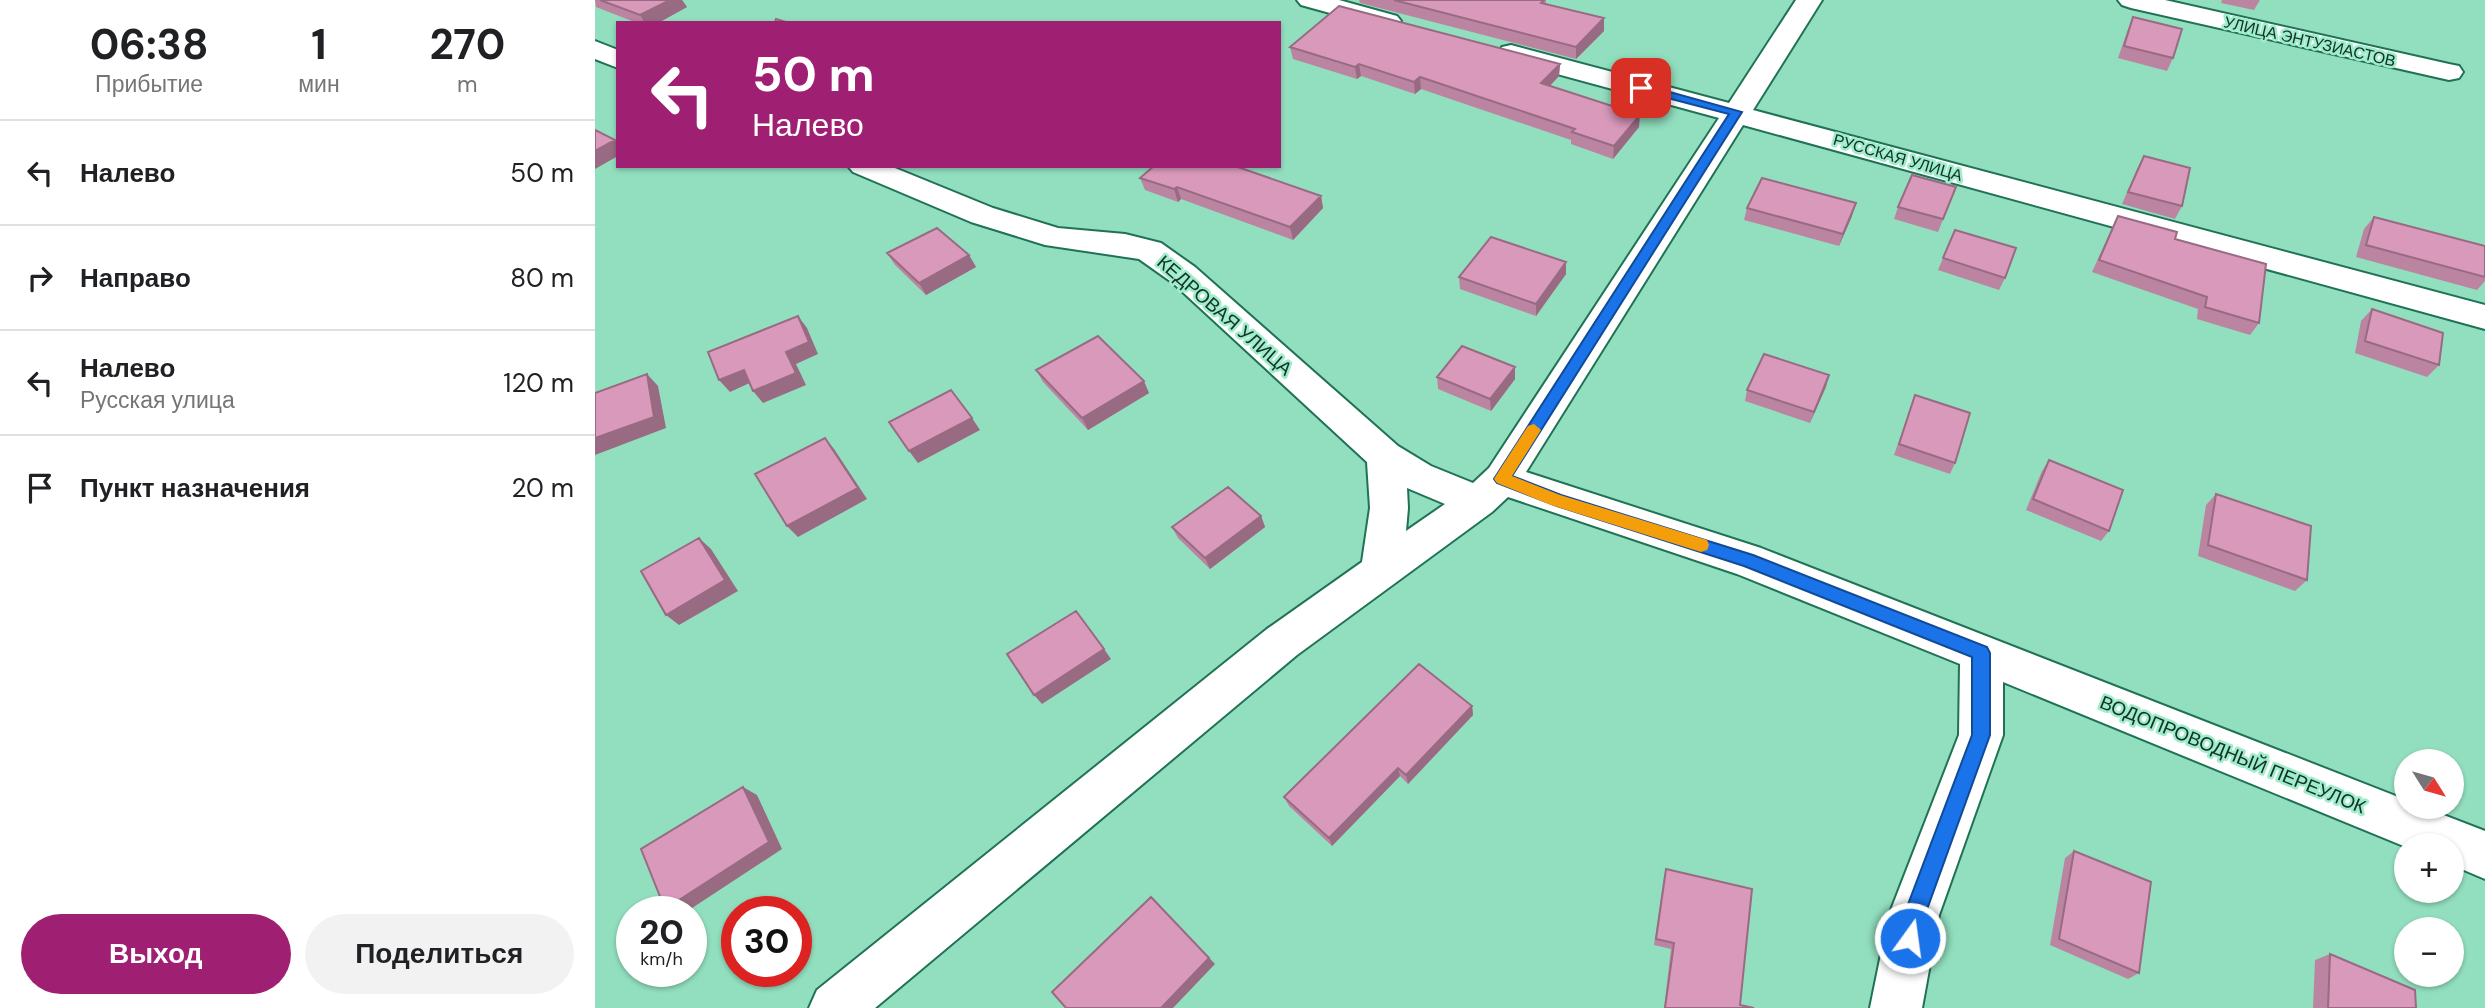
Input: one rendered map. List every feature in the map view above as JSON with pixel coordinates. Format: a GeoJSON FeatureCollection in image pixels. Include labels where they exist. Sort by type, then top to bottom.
{"type":"FeatureCollection","features":[{"type":"Feature","properties":{"kind":"street"},"geometry":{"type":"LineString","coordinates":[[1310,0],[1415,28]]}},
{"type":"Feature","properties":{"kind":"street"},"geometry":{"type":"LineString","coordinates":[[835,1008],[1282,642],[1490,490],[1809,0]]}},
{"type":"Feature","properties":{"kind":"street","name":"УЛИЦА ЭНТУЗИАСТОВ"},"geometry":{"type":"LineString","coordinates":[[2131,0],[2449,72]]}},
{"type":"Feature","properties":{"kind":"street","name":"РУССКАЯ УЛИЦА"},"geometry":{"type":"LineString","coordinates":[[1481,45],[2485,317]]}},
{"type":"Feature","properties":{"kind":"street"},"geometry":{"type":"LineString","coordinates":[[595,49],[616,59]]}},
{"type":"Feature","properties":{"kind":"street","name":"КЕДРОВАЯ УЛИЦА"},"geometry":{"type":"LineString","coordinates":[[868,168],[982,215],[1056,238],[1125,244],[1150,251],[1184,275],[1385,456],[1418,477],[1490,490]]}},
{"type":"Feature","properties":{"kind":"street"},"geometry":{"type":"LineString","coordinates":[[1381,570],[1389,508],[1385,456]]}},
{"type":"Feature","properties":{"kind":"street","name":"ВОДОПРОВОДНЫЙ ПЕРЕУЛОК"},"geometry":{"type":"LineString","coordinates":[[1490,490],[1557,500],[1747,560],[2485,855]]}},
{"type":"Feature","properties":{"kind":"street"},"geometry":{"type":"LineString","coordinates":[[1896,1008],[1915,915],[1981,735],[1981,653]]}},
{"type":"Feature","properties":{"kind":"building"},"geometry":{"type":"Polygon","coordinates":[[[600,0],[670,0],[640,15],[600,0]]]}},
{"type":"Feature","properties":{"kind":"building"},"geometry":{"type":"Polygon","coordinates":[[[1394,0],[1544,0],[1541,3],[1604,18],[1576,47],[1394,0]]]}},
{"type":"Feature","properties":{"kind":"building"},"geometry":{"type":"Polygon","coordinates":[[[1339,6],[1560,64],[1541,83],[1640,115],[1614,146],[1572,132],[1575,129],[1420,77],[1414,82],[1359,64],[1355,67],[1290,47],[1339,6]]]}},
{"type":"Feature","properties":{"kind":"building"},"geometry":{"type":"Polygon","coordinates":[[[2133,17],[2182,29],[2173,58],[2124,46],[2133,17]]]}},
{"type":"Feature","properties":{"kind":"building"},"geometry":{"type":"Polygon","coordinates":[[[595,130],[615,140],[595,151],[595,130]]]}},
{"type":"Feature","properties":{"kind":"building"},"geometry":{"type":"Polygon","coordinates":[[[2144,156],[2190,168],[2182,206],[2128,192],[2144,156]]]}},
{"type":"Feature","properties":{"kind":"building"},"geometry":{"type":"Polygon","coordinates":[[[1152,168],[1241,168],[1321,196],[1290,227],[1177,187],[1174,189],[1140,178],[1152,168]]]}},
{"type":"Feature","properties":{"kind":"building"},"geometry":{"type":"Polygon","coordinates":[[[1912,175],[1956,187],[1943,219],[1898,207],[1912,175]]]}},
{"type":"Feature","properties":{"kind":"building"},"geometry":{"type":"Polygon","coordinates":[[[1762,178],[1856,203],[1843,234],[1747,208],[1762,178]]]}},
{"type":"Feature","properties":{"kind":"building"},"geometry":{"type":"Polygon","coordinates":[[[2118,216],[2177,232],[2175,239],[2266,264],[2259,323],[2205,307],[2207,297],[2099,260],[2118,216]]]}},
{"type":"Feature","properties":{"kind":"building"},"geometry":{"type":"Polygon","coordinates":[[[2374,217],[2485,246],[2485,277],[2366,245],[2374,217]]]}},
{"type":"Feature","properties":{"kind":"building"},"geometry":{"type":"Polygon","coordinates":[[[937,228],[969,255],[919,283],[887,253],[937,228]]]}},
{"type":"Feature","properties":{"kind":"building"},"geometry":{"type":"Polygon","coordinates":[[[1955,230],[2016,248],[2005,278],[1943,258],[1955,230]]]}},
{"type":"Feature","properties":{"kind":"building"},"geometry":{"type":"Polygon","coordinates":[[[1491,237],[1566,262],[1536,304],[1459,277],[1491,237]]]}},
{"type":"Feature","properties":{"kind":"building"},"geometry":{"type":"Polygon","coordinates":[[[2372,309],[2443,333],[2439,365],[2365,341],[2372,309]]]}},
{"type":"Feature","properties":{"kind":"building"},"geometry":{"type":"Polygon","coordinates":[[[798,316],[809,342],[786,352],[796,373],[753,391],[744,370],[719,380],[708,352],[798,316]]]}},
{"type":"Feature","properties":{"kind":"building"},"geometry":{"type":"Polygon","coordinates":[[[1098,336],[1144,381],[1082,418],[1036,370],[1098,336]]]}},
{"type":"Feature","properties":{"kind":"building"},"geometry":{"type":"Polygon","coordinates":[[[1462,346],[1515,367],[1490,399],[1437,377],[1462,346]]]}},
{"type":"Feature","properties":{"kind":"building"},"geometry":{"type":"Polygon","coordinates":[[[1764,354],[1829,375],[1814,412],[1747,390],[1764,354]]]}},
{"type":"Feature","properties":{"kind":"building"},"geometry":{"type":"Polygon","coordinates":[[[647,374],[654,417],[595,438],[595,393],[647,374]]]}},
{"type":"Feature","properties":{"kind":"building"},"geometry":{"type":"Polygon","coordinates":[[[951,390],[972,418],[909,451],[889,422],[951,390]]]}},
{"type":"Feature","properties":{"kind":"building"},"geometry":{"type":"Polygon","coordinates":[[[1915,395],[1970,413],[1955,463],[1899,444],[1915,395]]]}},
{"type":"Feature","properties":{"kind":"building"},"geometry":{"type":"Polygon","coordinates":[[[825,438],[858,488],[787,526],[755,474],[825,438]]]}},
{"type":"Feature","properties":{"kind":"building"},"geometry":{"type":"Polygon","coordinates":[[[2049,460],[2123,490],[2109,531],[2033,499],[2049,460]]]}},
{"type":"Feature","properties":{"kind":"building"},"geometry":{"type":"Polygon","coordinates":[[[1228,487],[1261,516],[1205,558],[1172,527],[1228,487]]]}},
{"type":"Feature","properties":{"kind":"building"},"geometry":{"type":"Polygon","coordinates":[[[2216,494],[2311,526],[2307,580],[2208,545],[2216,494]]]}},
{"type":"Feature","properties":{"kind":"building"},"geometry":{"type":"Polygon","coordinates":[[[699,538],[725,580],[666,615],[641,571],[699,538]]]}},
{"type":"Feature","properties":{"kind":"building"},"geometry":{"type":"Polygon","coordinates":[[[1076,611],[1104,649],[1034,695],[1007,654],[1076,611]]]}},
{"type":"Feature","properties":{"kind":"building"},"geometry":{"type":"Polygon","coordinates":[[[1419,664],[1472,706],[1406,775],[1398,768],[1329,838],[1284,797],[1419,664]]]}},
{"type":"Feature","properties":{"kind":"building"},"geometry":{"type":"Polygon","coordinates":[[[743,787],[769,842],[685,896],[660,896],[641,849],[743,787]]]}},
{"type":"Feature","properties":{"kind":"building"},"geometry":{"type":"Polygon","coordinates":[[[2074,851],[2151,882],[2139,973],[2059,939],[2074,851]]]}},
{"type":"Feature","properties":{"kind":"building"},"geometry":{"type":"Polygon","coordinates":[[[1666,869],[1752,889],[1740,1005],[1754,1008],[1665,1008],[1674,943],[1656,939],[1666,869]]]}},
{"type":"Feature","properties":{"kind":"building"},"geometry":{"type":"Polygon","coordinates":[[[1151,897],[1209,958],[1161,1008],[1066,1008],[1052,992],[1151,897]]]}},
{"type":"Feature","properties":{"kind":"building"},"geometry":{"type":"Polygon","coordinates":[[[2330,954],[2394,981],[2394,987],[2415,990],[2416,1008],[2328,1008],[2330,954]]]}},
{"type":"Feature","properties":{"kind":"slow traffic"},"geometry":{"type":"LineString","coordinates":[[1534,430],[1502,479],[1557,500],[1701,545]]}},
{"type":"Feature","properties":{"kind":"route"},"geometry":{"type":"LineString","coordinates":[[1641,88],[1736,112],[1502,479],[1557,500],[1747,560],[1981,653],[1981,735],[1915,915],[1910,938]]}}]}
